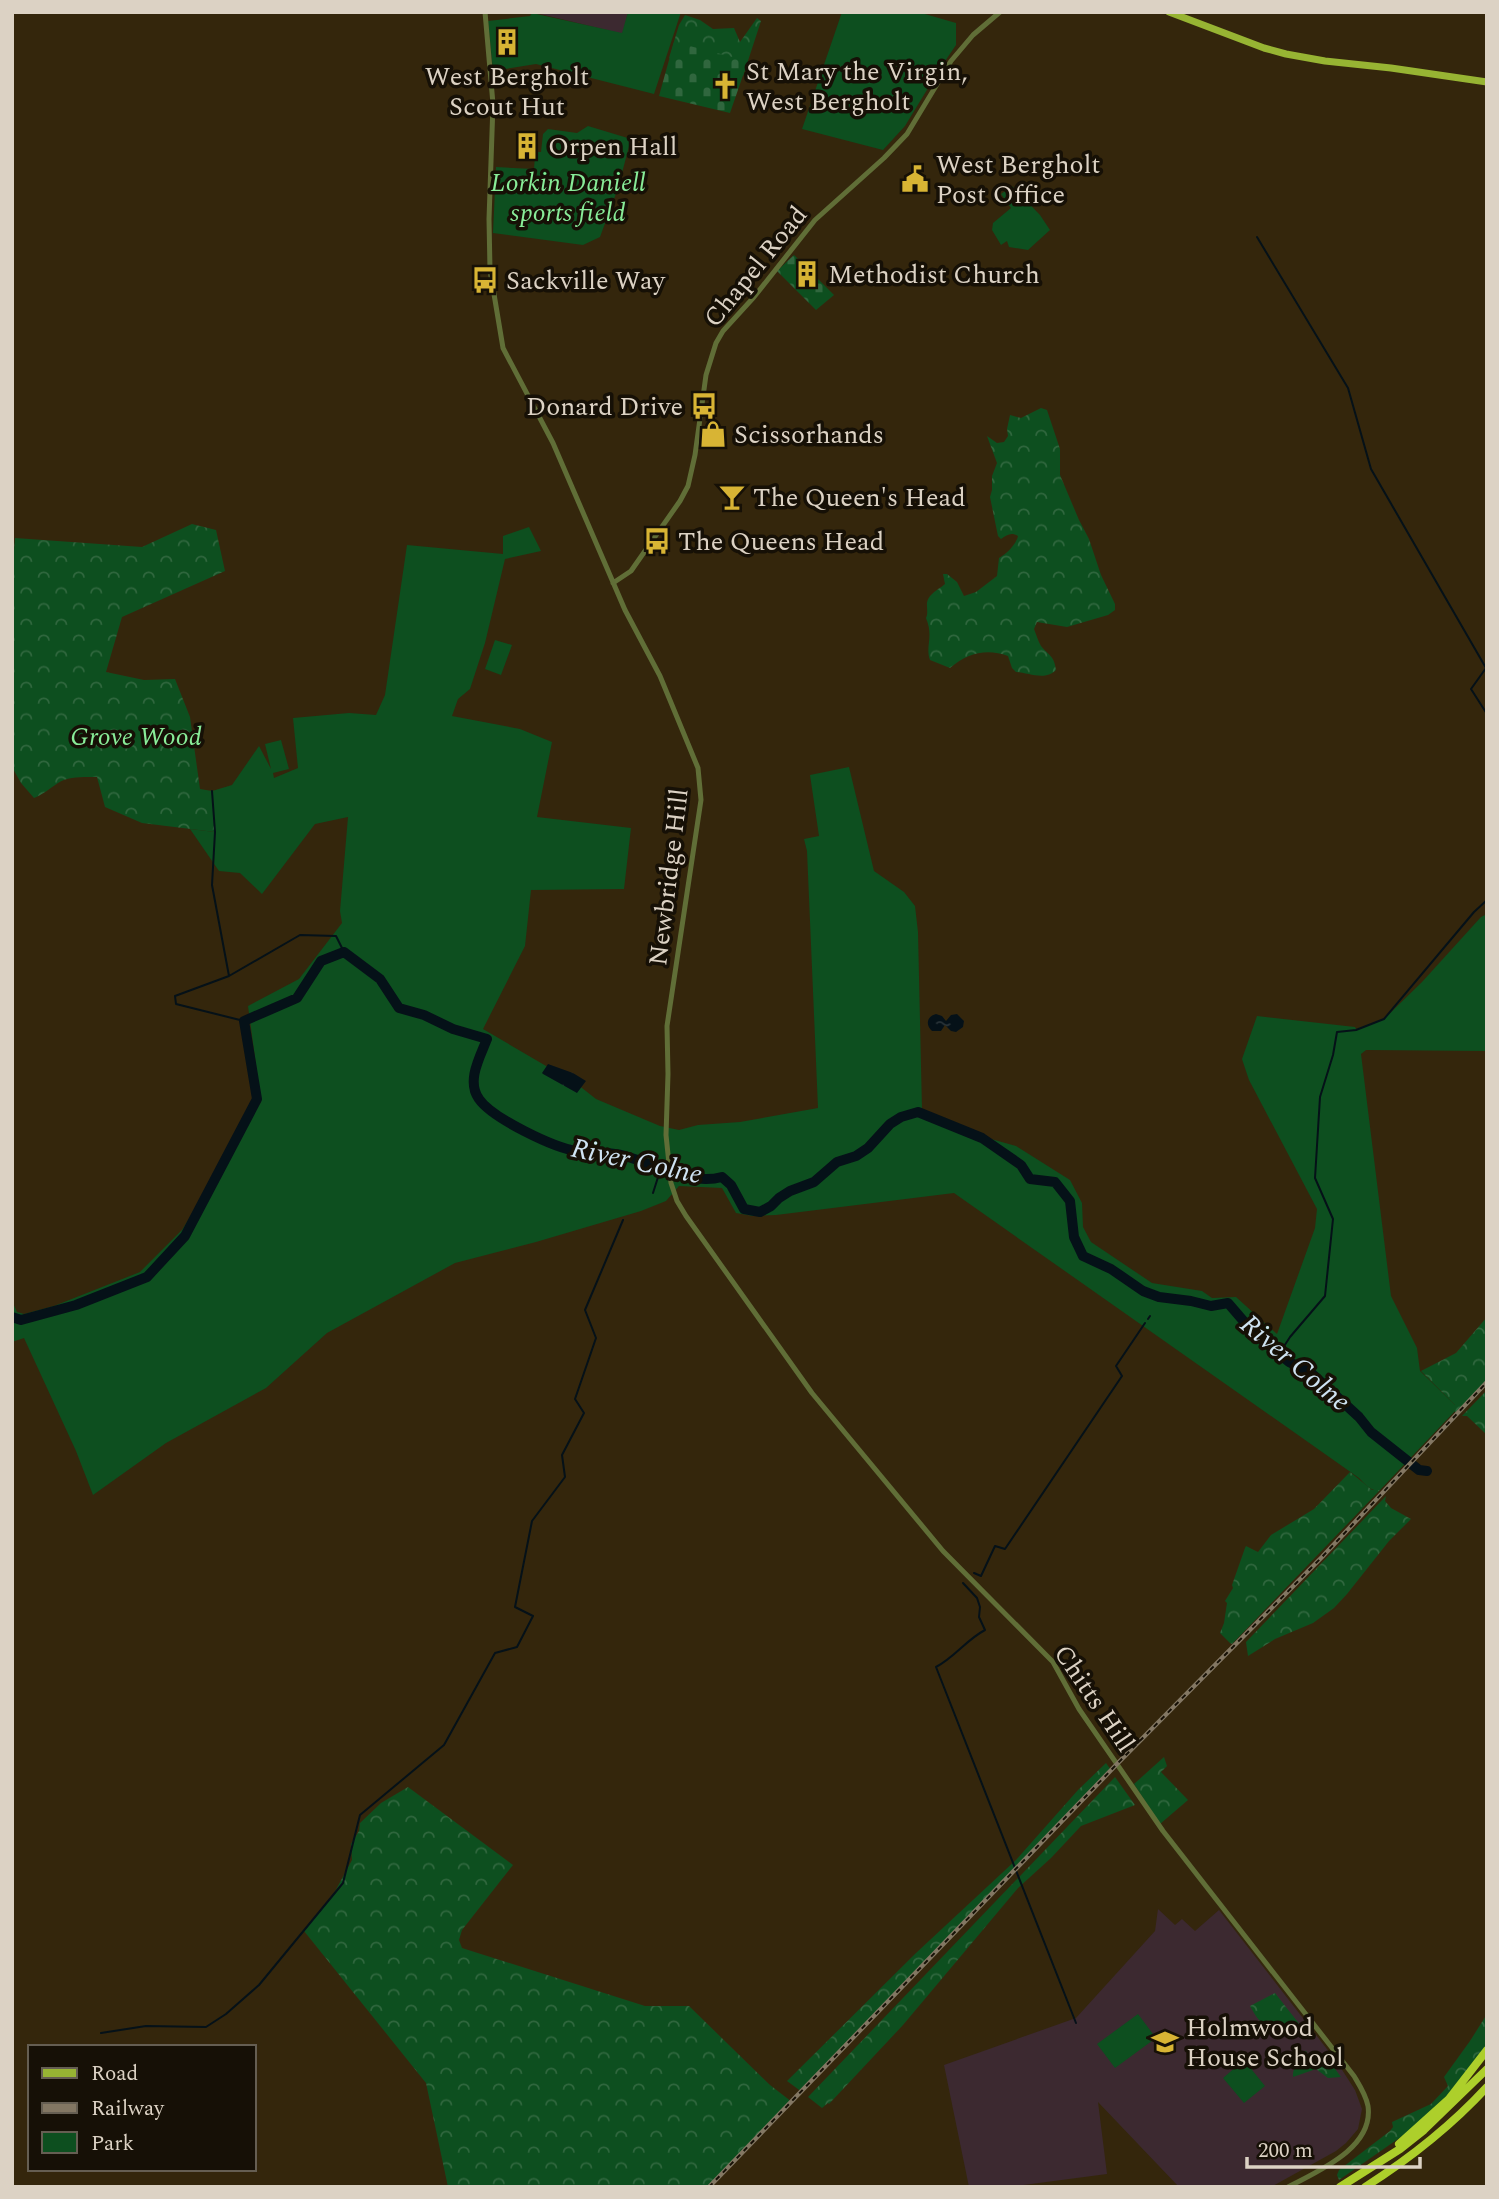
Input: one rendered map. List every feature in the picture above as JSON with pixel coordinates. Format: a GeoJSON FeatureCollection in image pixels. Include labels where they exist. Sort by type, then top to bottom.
{"type":"FeatureCollection","features":[{"type":"Feature","properties":{"kind":"highway"},"geometry":{"type":"LineString","coordinates":[[1379,2163],[1449,2099],[1487,2050]]}},
{"type":"Feature","properties":{"kind":"highway"},"geometry":{"type":"LineString","coordinates":[[1340,2187],[1424,2130],[1487,2069]]}},
{"type":"Feature","properties":{"kind":"highway"},"geometry":{"type":"LineString","coordinates":[[1365,2187],[1419,2150],[1487,2087]]}},
{"type":"Feature","properties":{"kind":"main road"},"geometry":{"type":"LineString","coordinates":[[1169,12],[1286,54],[1487,82]]}},
{"type":"Feature","properties":{"kind":"street","name":"Newbridge Hill"},"geometry":{"type":"LineString","coordinates":[[485,12],[493,104],[490,270],[499,331],[510,363],[553,443],[625,610],[660,676],[698,768],[701,790],[667,1026],[666,1135],[671,1183],[675,1193]]}},
{"type":"Feature","properties":{"kind":"street","name":"Chapel Road"},"geometry":{"type":"LineString","coordinates":[[613,583],[631,570],[688,486],[706,375],[716,343],[723,331],[754,297],[815,220],[907,134],[959,51],[1000,12]]}},
{"type":"Feature","properties":{"kind":"street","name":"Chitts Hill"},"geometry":{"type":"LineString","coordinates":[[675,1193],[686,1216],[812,1392],[943,1550],[1053,1662],[1102,1744],[1163,1831],[1354,2076],[1363,2091],[1368,2109],[1367,2124],[1362,2135],[1338,2158],[1287,2187]]}},
{"type":"Feature","properties":{"kind":"shaded area"},"geometry":{"type":"Polygon","coordinates":[[[532,12],[628,12],[623,34],[532,12]]]}},
{"type":"Feature","properties":{"kind":"shaded area","name":"Holmwood House School"},"geometry":{"type":"Polygon","coordinates":[[[1158,1909],[1175,1925],[1182,1919],[1195,1931],[1219,1910],[1337,2062],[1355,2090],[1362,2109],[1358,2129],[1336,2151],[1271,2187],[1179,2187],[1098,2102],[1107,2174],[1008,2187],[969,2187],[944,2065],[1076,2018],[1155,1931],[1158,1909]]]}},
{"type":"Feature","properties":{"kind":"green space"},"geometry":{"type":"Polygon","coordinates":[[[628,12],[681,12],[654,94],[536,64],[493,71],[488,21],[530,16],[532,13],[622,33],[628,12]]]}},
{"type":"Feature","properties":{"kind":"green space"},"geometry":{"type":"Polygon","coordinates":[[[842,12],[918,12],[956,23],[956,45],[905,126],[883,150],[802,129],[842,12]]]}},
{"type":"Feature","properties":{"kind":"green space"},"geometry":{"type":"Polygon","coordinates":[[[685,15],[700,20],[713,29],[734,28],[740,42],[757,18],[761,21],[743,76],[669,58],[679,25],[685,15]]]}},
{"type":"Feature","properties":{"kind":"green space"},"geometry":{"type":"Polygon","coordinates":[[[674,42],[748,61],[730,113],[659,96],[674,42]]]}},
{"type":"Feature","properties":{"kind":"green space","name":"Lorkin Daniell sports field"},"geometry":{"type":"Polygon","coordinates":[[[588,126],[631,139],[618,188],[600,237],[583,245],[493,233],[496,167],[534,169],[535,156],[541,152],[543,134],[548,129],[577,133],[588,126]]]}},
{"type":"Feature","properties":{"kind":"green space"},"geometry":{"type":"Polygon","coordinates":[[[1012,186],[1040,215],[1050,230],[1028,250],[1009,247],[1007,241],[1001,245],[992,230],[993,223],[1011,208],[1001,194],[1012,186]]]}},
{"type":"Feature","properties":{"kind":"green space"},"geometry":{"type":"Polygon","coordinates":[[[794,255],[834,295],[816,310],[777,271],[794,255]]]}},
{"type":"Feature","properties":{"kind":"green space"},"geometry":{"type":"Polygon","coordinates":[[[1041,408],[1047,410],[1060,449],[1060,475],[1089,539],[1115,610],[1108,615],[1067,627],[1037,622],[1034,629],[1038,640],[1052,658],[1056,670],[1047,675],[1016,672],[1008,656],[992,652],[970,656],[950,668],[930,660],[926,618],[928,599],[945,584],[943,574],[957,582],[964,596],[976,592],[997,576],[999,558],[1010,549],[1018,536],[1011,534],[1001,539],[998,536],[990,497],[992,476],[997,463],[987,436],[997,443],[1004,442],[1008,436],[1010,415],[1021,418],[1041,408]]]}},
{"type":"Feature","properties":{"kind":"green space","name":"Grove Wood"},"geometry":{"type":"Polygon","coordinates":[[[192,524],[216,530],[225,571],[122,617],[106,672],[144,680],[175,679],[190,717],[200,789],[212,791],[215,832],[142,823],[105,807],[97,777],[66,779],[34,798],[12,767],[12,575],[15,538],[142,547],[192,524]]]}},
{"type":"Feature","properties":{"kind":"green space"},"geometry":{"type":"Polygon","coordinates":[[[529,527],[541,551],[505,559],[485,643],[470,689],[458,699],[452,716],[520,729],[552,742],[537,817],[631,828],[624,889],[531,890],[525,946],[483,1029],[577,1084],[596,1099],[660,1126],[679,1130],[818,1108],[807,851],[804,839],[819,836],[810,775],[849,767],[874,871],[904,892],[915,906],[918,932],[922,1109],[991,1139],[1016,1146],[1070,1180],[1082,1203],[1083,1227],[1091,1242],[1152,1283],[1202,1291],[1212,1298],[1236,1297],[1277,1334],[1315,1228],[1317,1209],[1249,1080],[1242,1059],[1257,1016],[1356,1029],[1384,1019],[1481,917],[1487,914],[1487,1051],[1366,1050],[1361,1054],[1391,1296],[1417,1348],[1420,1371],[1455,1405],[1456,1410],[1380,1490],[1368,1487],[1359,1478],[954,1193],[753,1216],[736,1213],[722,1188],[679,1186],[666,1201],[641,1211],[455,1263],[327,1333],[266,1388],[166,1443],[93,1495],[76,1451],[24,1338],[12,1342],[12,1301],[17,1312],[24,1314],[54,1306],[140,1272],[182,1230],[261,1102],[248,1006],[299,979],[342,923],[340,911],[348,817],[315,824],[262,894],[240,873],[219,871],[190,829],[215,832],[212,791],[232,785],[259,746],[271,769],[265,744],[281,740],[289,769],[273,773],[274,778],[298,768],[293,718],[349,713],[376,715],[385,695],[407,545],[503,554],[503,536],[529,527]]]}},
{"type":"Feature","properties":{"kind":"green space"},"geometry":{"type":"Polygon","coordinates":[[[495,640],[512,645],[501,675],[485,669],[495,640]]]}},
{"type":"Feature","properties":{"kind":"green space"},"geometry":{"type":"Polygon","coordinates":[[[1487,1317],[1487,1380],[1455,1413],[1455,1405],[1421,1371],[1456,1353],[1487,1317]]]}},
{"type":"Feature","properties":{"kind":"green space"},"geometry":{"type":"Polygon","coordinates":[[[1487,1390],[1487,1435],[1467,1416],[1462,1416],[1487,1390]]]}},
{"type":"Feature","properties":{"kind":"green space"},"geometry":{"type":"Polygon","coordinates":[[[1350,1472],[1372,1490],[1380,1490],[1232,1644],[1230,1643],[1220,1633],[1224,1623],[1225,1601],[1233,1588],[1246,1546],[1258,1552],[1271,1535],[1314,1509],[1350,1472]]]}},
{"type":"Feature","properties":{"kind":"green space"},"geometry":{"type":"Polygon","coordinates":[[[1386,1496],[1385,1501],[1391,1508],[1411,1519],[1389,1541],[1347,1594],[1334,1608],[1313,1623],[1275,1639],[1248,1656],[1246,1642],[1386,1496]]]}},
{"type":"Feature","properties":{"kind":"green space"},"geometry":{"type":"Polygon","coordinates":[[[1164,1757],[1167,1766],[1161,1772],[1188,1800],[1160,1824],[1134,1784],[1164,1757]]]}},
{"type":"Feature","properties":{"kind":"green space"},"geometry":{"type":"Polygon","coordinates":[[[1106,1763],[1111,1770],[802,2092],[787,2081],[916,1953],[1016,1860],[1078,1790],[1106,1763]]]}},
{"type":"Feature","properties":{"kind":"green space"},"geometry":{"type":"Polygon","coordinates":[[[1115,1777],[1135,1805],[1081,1826],[1018,1888],[903,2025],[829,2104],[822,2108],[808,2097],[1115,1777]]]}},
{"type":"Feature","properties":{"kind":"green space"},"geometry":{"type":"Polygon","coordinates":[[[408,1787],[513,1865],[462,1930],[459,1940],[462,1948],[645,2006],[689,2006],[770,2085],[792,2102],[709,2187],[448,2187],[426,2083],[304,1931],[332,1897],[352,1860],[351,1844],[359,1831],[360,1823],[381,1803],[408,1787]]]}},
{"type":"Feature","properties":{"kind":"green space"},"geometry":{"type":"Polygon","coordinates":[[[1275,1993],[1308,2035],[1283,2034],[1257,2018],[1250,2006],[1275,1993]]]}},
{"type":"Feature","properties":{"kind":"green space"},"geometry":{"type":"Polygon","coordinates":[[[1138,2014],[1156,2038],[1115,2068],[1097,2044],[1138,2014]]]}},
{"type":"Feature","properties":{"kind":"green space"},"geometry":{"type":"Polygon","coordinates":[[[1487,2014],[1487,2048],[1447,2096],[1408,2132],[1339,2180],[1339,2170],[1390,2131],[1392,2122],[1431,2104],[1448,2086],[1444,2077],[1487,2014]]]}},
{"type":"Feature","properties":{"kind":"green space"},"geometry":{"type":"Polygon","coordinates":[[[1306,2051],[1311,2059],[1317,2061],[1317,2065],[1327,2058],[1341,2077],[1328,2078],[1316,2069],[1293,2077],[1300,2053],[1306,2051]]]}},
{"type":"Feature","properties":{"kind":"green space"},"geometry":{"type":"Polygon","coordinates":[[[1244,2060],[1265,2086],[1244,2103],[1223,2078],[1244,2060]]]}},
{"type":"Feature","properties":{"kind":"water"},"geometry":{"type":"Polygon","coordinates":[[[936,1014],[946,1021],[951,1015],[957,1014],[964,1021],[963,1027],[956,1032],[945,1025],[941,1031],[932,1031],[928,1021],[936,1014]]]}},
{"type":"Feature","properties":{"kind":"water"},"geometry":{"type":"Polygon","coordinates":[[[548,1064],[586,1081],[577,1093],[542,1073],[548,1064]]]}},
{"type":"Feature","properties":{"kind":"waterway"},"geometry":{"type":"LineString","coordinates":[[1257,237],[1348,388],[1371,469],[1486,668],[1471,689],[1487,714]]}},
{"type":"Feature","properties":{"kind":"waterway"},"geometry":{"type":"LineString","coordinates":[[212,791],[215,832],[212,885],[229,976]]}},
{"type":"Feature","properties":{"kind":"waterway"},"geometry":{"type":"LineString","coordinates":[[1279,1354],[1325,1296],[1333,1219],[1315,1178],[1320,1097],[1337,1032],[1356,1030],[1384,1019],[1487,900]]}},
{"type":"Feature","properties":{"kind":"waterway"},"geometry":{"type":"LineString","coordinates":[[244,1021],[176,1004],[175,996],[229,976],[300,935],[336,936],[344,952]]}},
{"type":"Feature","properties":{"kind":"waterway","name":"River Colne"},"geometry":{"type":"LineString","coordinates":[[12,1317],[21,1320],[76,1305],[147,1277],[185,1236],[257,1099],[244,1021],[297,998],[321,961],[344,952],[380,979],[399,1008],[487,1039],[476,1069],[474,1085],[479,1099],[497,1115],[524,1131],[567,1149],[619,1154],[698,1179],[722,1177],[731,1185],[744,1209],[760,1212],[790,1191],[814,1182],[837,1162],[856,1156],[868,1148],[890,1124],[901,1117],[918,1112],[982,1138],[1021,1165],[1030,1179],[1055,1182],[1070,1201],[1074,1237],[1083,1256],[1111,1269],[1143,1291],[1159,1297],[1211,1306],[1228,1303],[1253,1332],[1289,1362],[1310,1372],[1359,1417],[1371,1432],[1419,1470],[1427,1471]]}},
{"type":"Feature","properties":{"kind":"waterway"},"geometry":{"type":"LineString","coordinates":[[653,1193],[659,1168]]}},
{"type":"Feature","properties":{"kind":"waterway"},"geometry":{"type":"LineString","coordinates":[[101,2033],[146,2026],[206,2027],[226,2014],[259,1985],[343,1883],[360,1815],[444,1745],[495,1653],[517,1647],[533,1616],[515,1607],[532,1521],[565,1477],[562,1455],[584,1413],[575,1399],[596,1338],[585,1310],[623,1220]]}},
{"type":"Feature","properties":{"kind":"waterway"},"geometry":{"type":"LineString","coordinates":[[974,1573],[981,1576],[995,1546],[1005,1549],[1122,1376],[1116,1366],[1145,1323]]}},
{"type":"Feature","properties":{"kind":"waterway"},"geometry":{"type":"LineString","coordinates":[[963,1583],[977,1598],[979,1617],[985,1630],[936,1667],[1076,2023]]}},
{"type":"Feature","properties":{"kind":"railway"},"geometry":{"type":"LineString","coordinates":[[709,2187],[1116,1765],[1322,1557],[1487,1382]]}},
{"type":"Feature","properties":{"kind":"place","name":"West Bergholt Scout Hut"},"geometry":{"type":"Point","coordinates":[507,42]}},
{"type":"Feature","properties":{"kind":"place","name":"St Mary the Virgin, West Bergholt"},"geometry":{"type":"Point","coordinates":[725,86]}},
{"type":"Feature","properties":{"kind":"place","name":"Orpen Hall"},"geometry":{"type":"Point","coordinates":[527,146]}},
{"type":"Feature","properties":{"kind":"place","name":"West Bergholt Post Office"},"geometry":{"type":"Point","coordinates":[915,179]}},
{"type":"Feature","properties":{"kind":"place","name":"Methodist Church"},"geometry":{"type":"Point","coordinates":[807,274]}},
{"type":"Feature","properties":{"kind":"place","name":"Sackville Way"},"geometry":{"type":"Point","coordinates":[485,280]}},
{"type":"Feature","properties":{"kind":"place","name":"Donard Drive"},"geometry":{"type":"Point","coordinates":[704,406]}},
{"type":"Feature","properties":{"kind":"place","name":"Scissorhands"},"geometry":{"type":"Point","coordinates":[713,434]}},
{"type":"Feature","properties":{"kind":"place","name":"The Queen's Head"},"geometry":{"type":"Point","coordinates":[732,497]}},
{"type":"Feature","properties":{"kind":"place","name":"The Queens Head"},"geometry":{"type":"Point","coordinates":[657,541]}},
{"type":"Feature","properties":{"kind":"place","name":"Holmwood House School"},"geometry":{"type":"Point","coordinates":[1165,2042]}}]}
